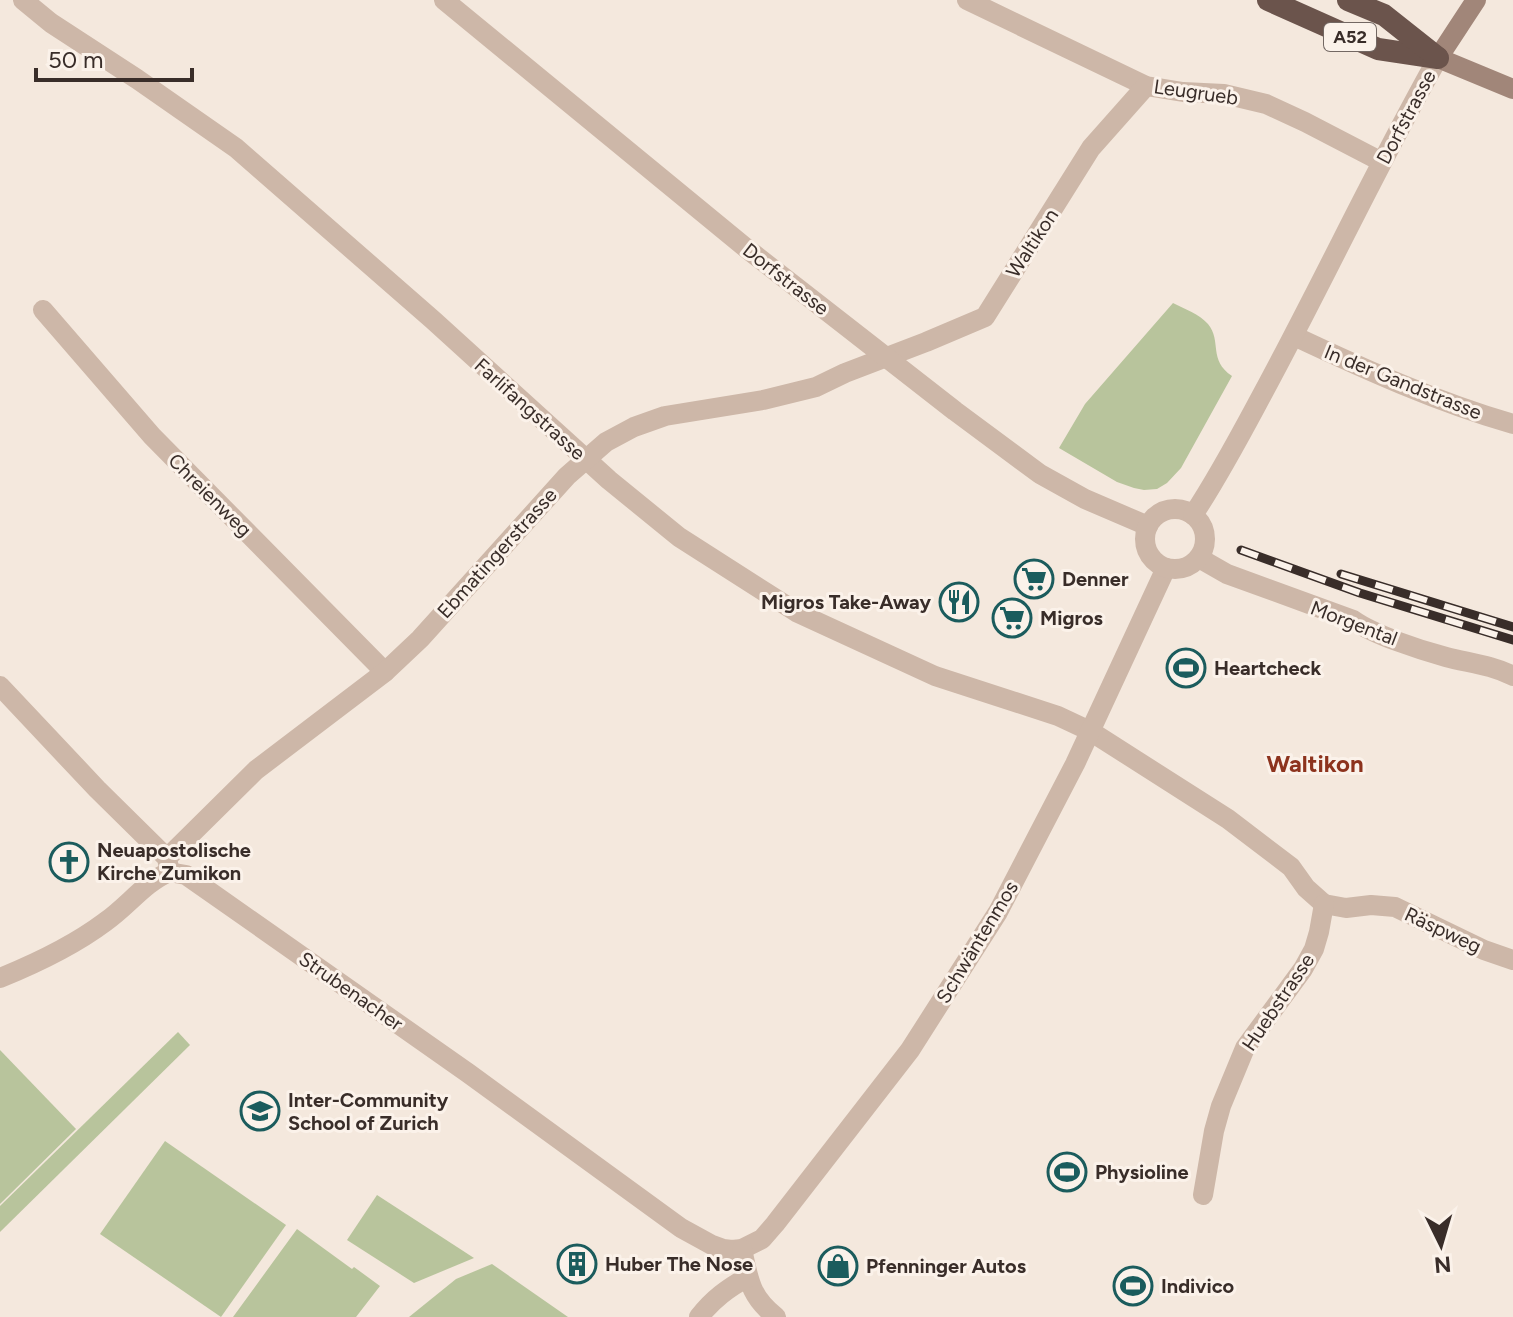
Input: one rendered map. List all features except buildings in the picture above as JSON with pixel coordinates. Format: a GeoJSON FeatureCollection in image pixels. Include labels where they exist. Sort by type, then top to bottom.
{"type":"FeatureCollection","features":[{"type":"Feature","properties":{"kind":"highway","name":"A52"},"geometry":{"type":"LineString","coordinates":[[1268,0],[1378,49],[1438,58]]}},
{"type":"Feature","properties":{"kind":"highway","name":"A52"},"geometry":{"type":"LineString","coordinates":[[1348,0],[1384,15],[1438,58]]}},
{"type":"Feature","properties":{"kind":"main road"},"geometry":{"type":"LineString","coordinates":[[1476,0],[1438,58],[1513,89]]}},
{"type":"Feature","properties":{"kind":"street","name":"Farlifangstrasse"},"geometry":{"type":"LineString","coordinates":[[23,0],[51,23],[236,148],[433,320],[585,459],[679,537],[798,613],[935,676],[1058,716],[1090,731]]}},
{"type":"Feature","properties":{"kind":"street","name":"Dorfstrasse"},"geometry":{"type":"LineString","coordinates":[[444,0],[734,238],[1040,474],[1085,499],[1148,526]]}},
{"type":"Feature","properties":{"kind":"street","name":"Leugrueb"},"geometry":{"type":"LineString","coordinates":[[967,0],[1146,86],[1224,94],[1266,104],[1382,162]]}},
{"type":"Feature","properties":{"kind":"street","name":"Dorfstrasse"},"geometry":{"type":"LineString","coordinates":[[1193,515],[1294,336],[1438,58]]}},
{"type":"Feature","properties":{"kind":"street","name":"Waltikon"},"geometry":{"type":"LineString","coordinates":[[886,357],[985,317],[1091,148],[1146,86]]}},
{"type":"Feature","properties":{"kind":"street","name":"Chreienweg"},"geometry":{"type":"LineString","coordinates":[[43,310],[152,436],[385,672]]}},
{"type":"Feature","properties":{"kind":"street","name":"In der Gandstrasse"},"geometry":{"type":"LineString","coordinates":[[1294,336],[1429,396],[1513,424]]}},
{"type":"Feature","properties":{"kind":"street","name":"Ebmatingerstrasse"},"geometry":{"type":"LineString","coordinates":[[0,978],[47,959],[106,922],[168,865],[256,770],[385,672],[420,639],[567,476],[606,442],[665,416],[763,400],[816,387],[886,357]]}},
{"type":"Feature","properties":{"kind":"street"},"geometry":{"type":"LineString","coordinates":[[1173,509],[1193,515],[1200,522],[1206,540],[1199,558],[1175,570],[1157,564],[1146,546],[1148,526],[1155,517],[1173,509]]}},
{"type":"Feature","properties":{"kind":"street","name":"Morgental"},"geometry":{"type":"LineString","coordinates":[[1199,558],[1227,574],[1353,620],[1365,629],[1444,657],[1499,669],[1513,676]]}},
{"type":"Feature","properties":{"kind":"street","name":"Schwäntenmos"},"geometry":{"type":"LineString","coordinates":[[742,1249],[762,1239],[910,1050],[998,912],[1090,731],[1166,568]]}},
{"type":"Feature","properties":{"kind":"street","name":"Strubenacher"},"geometry":{"type":"LineString","coordinates":[[0,686],[168,865],[468,1073],[681,1228],[723,1249],[742,1249]]}},
{"type":"Feature","properties":{"kind":"street"},"geometry":{"type":"LineString","coordinates":[[1090,731],[1228,819],[1291,867],[1306,888],[1324,904]]}},
{"type":"Feature","properties":{"kind":"street","name":"Räspweg"},"geometry":{"type":"LineString","coordinates":[[1324,904],[1346,908],[1371,905],[1395,907],[1484,950],[1513,960]]}},
{"type":"Feature","properties":{"kind":"street","name":"Huebstrasse"},"geometry":{"type":"LineString","coordinates":[[1203,1195],[1221,1106],[1245,1048],[1303,969],[1314,949],[1324,904]]}},
{"type":"Feature","properties":{"kind":"street"},"geometry":{"type":"LineString","coordinates":[[742,1249],[757,1301],[776,1317]]}},
{"type":"Feature","properties":{"kind":"street"},"geometry":{"type":"LineString","coordinates":[[699,1317],[727,1288],[748,1277]]}},
{"type":"Feature","properties":{"kind":"green space"},"geometry":{"type":"Polygon","coordinates":[[[1173,303],[1208,324],[1220,364],[1232,376],[1181,468],[1157,489],[1144,490],[1117,482],[1059,448],[1085,404],[1173,303]]]}},
{"type":"Feature","properties":{"kind":"green space"},"geometry":{"type":"Polygon","coordinates":[[[178,1032],[190,1045],[0,1232],[0,1206],[178,1032]]]}},
{"type":"Feature","properties":{"kind":"green space"},"geometry":{"type":"Polygon","coordinates":[[[0,1050],[76,1129],[0,1204],[0,1050]]]}},
{"type":"Feature","properties":{"kind":"green space"},"geometry":{"type":"Polygon","coordinates":[[[165,1141],[286,1225],[221,1317],[100,1234],[165,1141]]]}},
{"type":"Feature","properties":{"kind":"green space"},"geometry":{"type":"Polygon","coordinates":[[[377,1195],[474,1258],[414,1283],[347,1240],[377,1195]]]}},
{"type":"Feature","properties":{"kind":"green space"},"geometry":{"type":"Polygon","coordinates":[[[297,1229],[380,1286],[356,1317],[233,1317],[297,1229]]]}},
{"type":"Feature","properties":{"kind":"green space"},"geometry":{"type":"Polygon","coordinates":[[[492,1264],[568,1317],[409,1317],[456,1279],[492,1264]]]}},
{"type":"Feature","properties":{"kind":"railway"},"geometry":{"type":"LineString","coordinates":[[1241,550],[1360,593],[1513,640]]}},
{"type":"Feature","properties":{"kind":"railway"},"geometry":{"type":"LineString","coordinates":[[1341,574],[1513,627]]}},
{"type":"Feature","properties":{"kind":"place","name":"Denner"},"geometry":{"type":"Point","coordinates":[1034,579]}},
{"type":"Feature","properties":{"kind":"place","name":"Migros Take-Away"},"geometry":{"type":"Point","coordinates":[959,602]}},
{"type":"Feature","properties":{"kind":"place","name":"Migros"},"geometry":{"type":"Point","coordinates":[1012,618]}},
{"type":"Feature","properties":{"kind":"place","name":"Heartcheck"},"geometry":{"type":"Point","coordinates":[1186,668]}},
{"type":"Feature","properties":{"kind":"place","name":"Neuapostolische Kirche Zumikon"},"geometry":{"type":"Point","coordinates":[69,862]}},
{"type":"Feature","properties":{"kind":"place","name":"Inter-Community School of Zurich"},"geometry":{"type":"Point","coordinates":[260,1111]}},
{"type":"Feature","properties":{"kind":"place","name":"Physioline"},"geometry":{"type":"Point","coordinates":[1067,1172]}},
{"type":"Feature","properties":{"kind":"place","name":"Huber The Nose"},"geometry":{"type":"Point","coordinates":[577,1264]}},
{"type":"Feature","properties":{"kind":"place","name":"Pfenninger Autos"},"geometry":{"type":"Point","coordinates":[838,1266]}},
{"type":"Feature","properties":{"kind":"place","name":"Indivico"},"geometry":{"type":"Point","coordinates":[1133,1286]}},
{"type":"Feature","properties":{"kind":"district","name":"Waltikon"},"geometry":{"type":"Point","coordinates":[1315,763]}}]}
